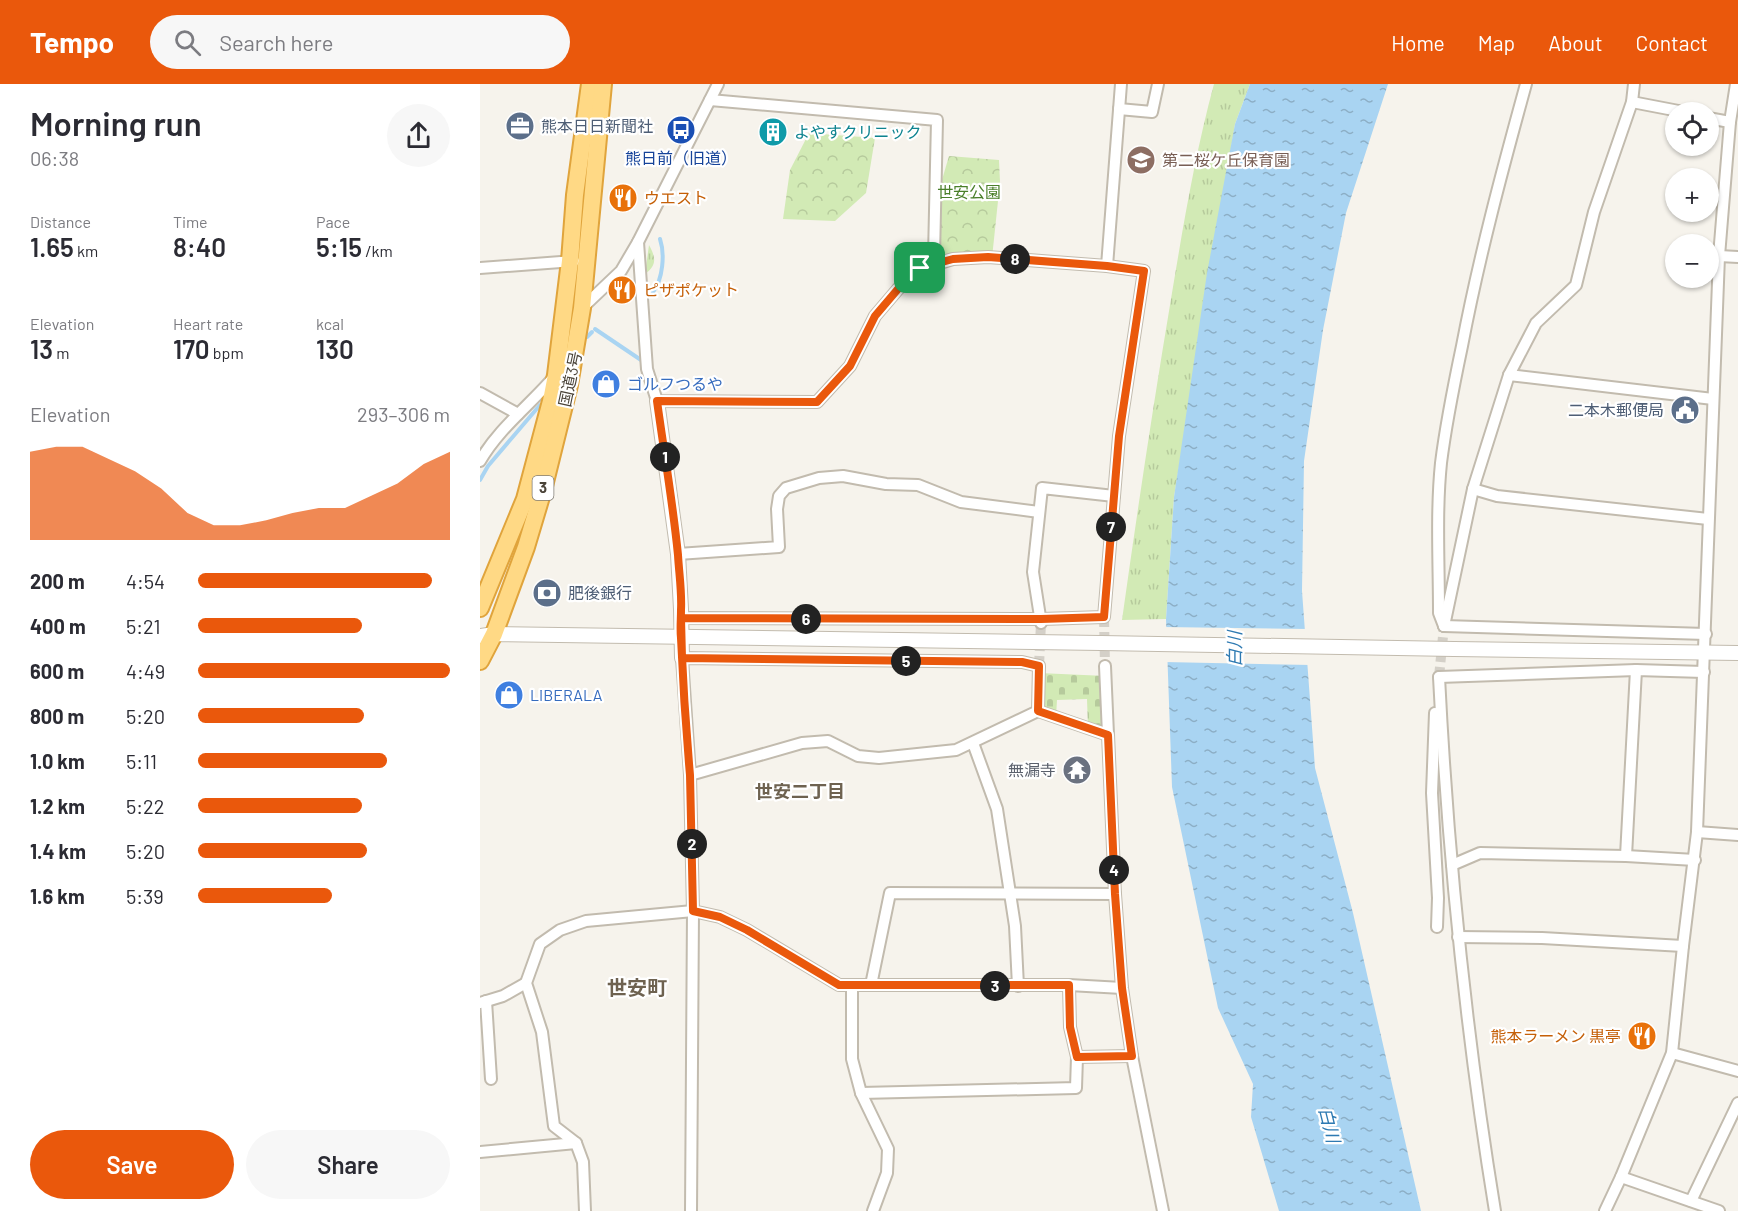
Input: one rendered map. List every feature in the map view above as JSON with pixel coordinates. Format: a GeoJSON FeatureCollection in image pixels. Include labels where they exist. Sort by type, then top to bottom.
{"type":"FeatureCollection","features":[{"type":"Feature","properties":{"kind":"highway","name":"国道3号"},"geometry":{"type":"LineString","coordinates":[[480,661],[487,635],[526,547],[543,490],[569,385],[582,308],[575,195],[590,84]]}},
{"type":"Feature","properties":{"kind":"highway","name":"国道3号"},"geometry":{"type":"LineString","coordinates":[[480,608],[525,499],[549,412],[564,309],[578,261],[603,84]]}},
{"type":"Feature","properties":{"kind":"street"},"geometry":{"type":"LineString","coordinates":[[564,309],[582,308],[621,271],[718,84]]}},
{"type":"Feature","properties":{"kind":"street"},"geometry":{"type":"LineString","coordinates":[[1107,266],[1121,84]]}},
{"type":"Feature","properties":{"kind":"street"},"geometry":{"type":"LineString","coordinates":[[1119,109],[1152,112],[1158,84]]}},
{"type":"Feature","properties":{"kind":"street"},"geometry":{"type":"LineString","coordinates":[[1444,626],[1439,613],[1438,510],[1441,463],[1448,413],[1469,307],[1496,191],[1526,84]]}},
{"type":"Feature","properties":{"kind":"street"},"geometry":{"type":"LineString","coordinates":[[1444,626],[1473,489],[1509,375],[1536,323],[1576,285],[1594,213],[1632,102],[1634,84]]}},
{"type":"Feature","properties":{"kind":"street"},"geometry":{"type":"LineString","coordinates":[[1736,84],[1730,122],[1719,256],[1738,257]]}},
{"type":"Feature","properties":{"kind":"street"},"geometry":{"type":"LineString","coordinates":[[710,100],[937,120],[934,256],[937,264]]}},
{"type":"Feature","properties":{"kind":"street"},"geometry":{"type":"LineString","coordinates":[[1632,102],[1665,108]]}},
{"type":"Feature","properties":{"kind":"street"},"geometry":{"type":"LineString","coordinates":[[1719,120],[1730,122]]}},
{"type":"Feature","properties":{"kind":"street"},"geometry":{"type":"LineString","coordinates":[[638,242],[646,369],[657,401],[678,554],[690,775],[693,911],[691,1211]]}},
{"type":"Feature","properties":{"kind":"street"},"geometry":{"type":"LineString","coordinates":[[657,401],[817,402],[850,366],[875,316],[891,297],[920,268],[953,259],[988,257],[1144,271],[1119,436],[1104,617],[1041,621],[681,618]]}},
{"type":"Feature","properties":{"kind":"street"},"geometry":{"type":"LineString","coordinates":[[480,268],[578,261]]}},
{"type":"Feature","properties":{"kind":"street"},"geometry":{"type":"LineString","coordinates":[[1605,1211],[1671,1053],[1695,860],[1706,634],[1708,519],[1718,288]]}},
{"type":"Feature","properties":{"kind":"street"},"geometry":{"type":"LineString","coordinates":[[480,461],[486,450],[556,375]]}},
{"type":"Feature","properties":{"kind":"street"},"geometry":{"type":"LineString","coordinates":[[1509,375],[1713,399]]}},
{"type":"Feature","properties":{"kind":"street"},"geometry":{"type":"LineString","coordinates":[[480,393],[518,414]]}},
{"type":"Feature","properties":{"kind":"street"},"geometry":{"type":"LineString","coordinates":[[678,554],[779,547],[777,510],[779,496],[786,488],[819,478],[843,476],[886,484],[918,484],[961,502],[1039,512]]}},
{"type":"Feature","properties":{"kind":"street"},"geometry":{"type":"LineString","coordinates":[[1041,621],[1033,572],[1041,488],[1114,496]]}},
{"type":"Feature","properties":{"kind":"street"},"geometry":{"type":"LineString","coordinates":[[1473,489],[1497,496],[1708,519]]}},
{"type":"Feature","properties":{"kind":"street"},"geometry":{"type":"LineString","coordinates":[[1444,626],[1706,634]]}},
{"type":"Feature","properties":{"kind":"street"},"geometry":{"type":"LineString","coordinates":[[487,635],[1738,653]]}},
{"type":"Feature","properties":{"kind":"street"},"geometry":{"type":"LineString","coordinates":[[682,658],[1022,662],[1039,666],[1038,711]]}},
{"type":"Feature","properties":{"kind":"street"},"geometry":{"type":"LineString","coordinates":[[1105,666],[1115,894],[1122,988],[1132,1056],[1163,1211]]}},
{"type":"Feature","properties":{"kind":"street"},"geometry":{"type":"LineString","coordinates":[[1439,677],[1636,670],[1704,672]]}},
{"type":"Feature","properties":{"kind":"street"},"geometry":{"type":"LineString","coordinates":[[1626,856],[1636,670]]}},
{"type":"Feature","properties":{"kind":"street"},"geometry":{"type":"LineString","coordinates":[[1439,677],[1458,937],[1470,1041],[1495,1211]]}},
{"type":"Feature","properties":{"kind":"street"},"geometry":{"type":"LineString","coordinates":[[1437,927],[1438,898],[1432,793],[1435,709],[1439,677]]}},
{"type":"Feature","properties":{"kind":"street"},"geometry":{"type":"LineString","coordinates":[[690,775],[802,743],[828,741],[858,756],[879,758],[956,750],[1038,711],[1108,735]]}},
{"type":"Feature","properties":{"kind":"street"},"geometry":{"type":"LineString","coordinates":[[973,743],[997,808],[1015,926],[1018,986]]}},
{"type":"Feature","properties":{"kind":"street"},"geometry":{"type":"LineString","coordinates":[[1697,832],[1738,836]]}},
{"type":"Feature","properties":{"kind":"street"},"geometry":{"type":"LineString","coordinates":[[1452,865],[1480,853],[1695,860]]}},
{"type":"Feature","properties":{"kind":"street"},"geometry":{"type":"LineString","coordinates":[[871,985],[890,893],[1115,894]]}},
{"type":"Feature","properties":{"kind":"street"},"geometry":{"type":"LineString","coordinates":[[585,1211],[583,1162],[576,1143],[554,1126],[542,1032],[526,983],[540,944],[560,930],[586,921],[693,911],[720,917],[747,930],[839,985],[1069,985],[1122,988]]}},
{"type":"Feature","properties":{"kind":"street"},"geometry":{"type":"LineString","coordinates":[[1458,937],[1683,946]]}},
{"type":"Feature","properties":{"kind":"street"},"geometry":{"type":"LineString","coordinates":[[491,1079],[483,1002],[503,996],[526,983]]}},
{"type":"Feature","properties":{"kind":"street"},"geometry":{"type":"LineString","coordinates":[[852,985],[852,1059],[861,1092],[888,1149],[886,1173],[873,1211]]}},
{"type":"Feature","properties":{"kind":"street"},"geometry":{"type":"LineString","coordinates":[[861,1092],[1076,1088],[1077,1057],[1070,1027],[1069,985]]}},
{"type":"Feature","properties":{"kind":"street"},"geometry":{"type":"LineString","coordinates":[[1671,1053],[1738,1071]]}},
{"type":"Feature","properties":{"kind":"street"},"geometry":{"type":"LineString","coordinates":[[1077,1057],[1132,1056]]}},
{"type":"Feature","properties":{"kind":"street"},"geometry":{"type":"LineString","coordinates":[[1691,1201],[1738,1103]]}},
{"type":"Feature","properties":{"kind":"street"},"geometry":{"type":"LineString","coordinates":[[480,1152],[576,1143]]}},
{"type":"Feature","properties":{"kind":"street"},"geometry":{"type":"LineString","coordinates":[[1621,1177],[1719,1211]]}},
{"type":"Feature","properties":{"kind":"green space"},"geometry":{"type":"Polygon","coordinates":[[[1214,84],[1250,84],[1235,124],[1174,497],[1166,619],[1122,620],[1180,245],[1195,164],[1214,84]]]}},
{"type":"Feature","properties":{"kind":"green space"},"geometry":{"type":"Polygon","coordinates":[[[809,133],[875,138],[866,193],[835,221],[783,219],[790,170],[809,133]]]}},
{"type":"Feature","properties":{"kind":"green space","name":"世安公園"},"geometry":{"type":"Polygon","coordinates":[[[949,156],[999,160],[1000,182],[992,258],[943,258],[937,252],[939,190],[949,156]]]}},
{"type":"Feature","properties":{"kind":"green space"},"geometry":{"type":"Polygon","coordinates":[[[649,245],[654,261],[652,268],[645,274],[649,245]]]}},
{"type":"Feature","properties":{"kind":"green space"},"geometry":{"type":"Polygon","coordinates":[[[1039,673],[1106,676],[1108,735],[1088,728],[1087,699],[1057,700],[1056,717],[1038,711],[1039,673]]]}},
{"type":"Feature","properties":{"kind":"water","name":"白川"},"geometry":{"type":"Polygon","coordinates":[[[1250,84],[1388,84],[1346,213],[1323,330],[1304,461],[1302,591],[1315,768],[1353,913],[1421,1211],[1279,1211],[1251,1117],[1253,1084],[1218,1008],[1172,787],[1166,619],[1174,497],[1207,273],[1235,124],[1250,84]]]}},
{"type":"Feature","properties":{"kind":"pier"},"geometry":{"type":"Polygon","coordinates":[[[1163,627],[1308,629],[1311,665],[1164,662],[1163,627]]]}},
{"type":"Feature","properties":{"kind":"waterway"},"geometry":{"type":"LineString","coordinates":[[653,292],[662,266],[660,239]]}},
{"type":"Feature","properties":{"kind":"waterway"},"geometry":{"type":"LineString","coordinates":[[595,329],[641,360]]}},
{"type":"Feature","properties":{"kind":"waterway"},"geometry":{"type":"LineString","coordinates":[[587,337],[592,332]]}},
{"type":"Feature","properties":{"kind":"waterway"},"geometry":{"type":"LineString","coordinates":[[480,480],[488,466],[540,405]]}},
{"type":"Feature","properties":{"kind":"tunnel"},"geometry":{"type":"LineString","coordinates":[[1104,617],[1105,666]]}},
{"type":"Feature","properties":{"kind":"tunnel"},"geometry":{"type":"LineString","coordinates":[[1039,666],[1041,623]]}},
{"type":"Feature","properties":{"kind":"tunnel"},"geometry":{"type":"LineString","coordinates":[[1439,677],[1444,626]]}},
{"type":"Feature","properties":{"kind":"place","name":"熊本日日新聞社"},"geometry":{"type":"Point","coordinates":[520,126]}},
{"type":"Feature","properties":{"kind":"place","name":"熊日前（旧道）"},"geometry":{"type":"Point","coordinates":[681,130]}},
{"type":"Feature","properties":{"kind":"place","name":"よやすクリニック"},"geometry":{"type":"Point","coordinates":[773,132]}},
{"type":"Feature","properties":{"kind":"place","name":"第二桜ケ丘保育園"},"geometry":{"type":"Point","coordinates":[1141,160]}},
{"type":"Feature","properties":{"kind":"place","name":"ウエスト"},"geometry":{"type":"Point","coordinates":[623,198]}},
{"type":"Feature","properties":{"kind":"place","name":"ピザポケット"},"geometry":{"type":"Point","coordinates":[622,290]}},
{"type":"Feature","properties":{"kind":"place","name":"ゴルフつるや"},"geometry":{"type":"Point","coordinates":[606,384]}},
{"type":"Feature","properties":{"kind":"place","name":"二本木郵便局"},"geometry":{"type":"Point","coordinates":[1685,410]}},
{"type":"Feature","properties":{"kind":"place","name":"肥後銀行"},"geometry":{"type":"Point","coordinates":[547,593]}},
{"type":"Feature","properties":{"kind":"place","name":"LIBERALA"},"geometry":{"type":"Point","coordinates":[509,695]}},
{"type":"Feature","properties":{"kind":"place","name":"無漏寺"},"geometry":{"type":"Point","coordinates":[1077,770]}},
{"type":"Feature","properties":{"kind":"place","name":"熊本ラーメン 黒亭"},"geometry":{"type":"Point","coordinates":[1642,1036]}},
{"type":"Feature","properties":{"kind":"district","name":"世安二丁目"},"geometry":{"type":"Point","coordinates":[800,792]}},
{"type":"Feature","properties":{"kind":"district","name":"世安町"},"geometry":{"type":"Point","coordinates":[637,988]}},
{"type":"Feature","properties":{"kind":"route"},"geometry":{"type":"LineString","coordinates":[[920,268],[875,316],[850,366],[817,402],[657,401],[678,554],[681,609],[681,618],[681,636],[682,658],[690,775],[693,911],[720,917],[747,930],[839,985],[1069,985],[1070,1027],[1077,1057],[1132,1056],[1122,988],[1108,735],[1038,711],[1039,666],[1022,662],[682,658],[681,618],[1041,619],[1104,617],[1119,436],[1144,271],[988,257],[953,259],[920,268]]}}]}
